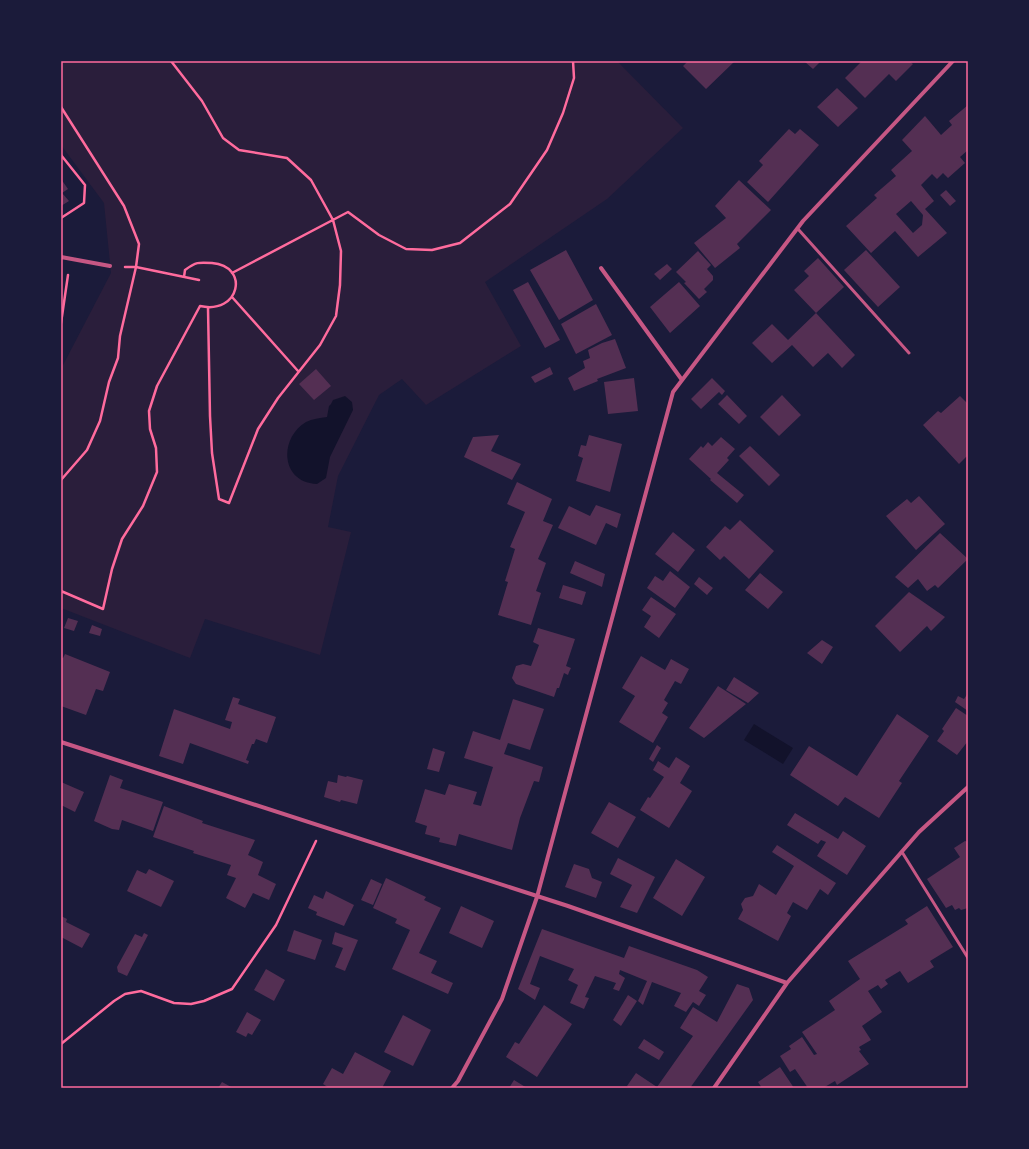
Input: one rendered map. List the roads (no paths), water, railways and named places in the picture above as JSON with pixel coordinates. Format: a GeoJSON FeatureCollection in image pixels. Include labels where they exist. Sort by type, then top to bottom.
{"type":"FeatureCollection","features":[{"type":"Feature","properties":{"kind":"street"},"geometry":{"type":"LineString","coordinates":[[452,1088],[458,1081],[502,999],[537,897],[673,392],[803,221],[953,61]]}},
{"type":"Feature","properties":{"kind":"street"},"geometry":{"type":"LineString","coordinates":[[61,257],[110,266]]}},
{"type":"Feature","properties":{"kind":"street"},"geometry":{"type":"LineString","coordinates":[[601,268],[682,380]]}},
{"type":"Feature","properties":{"kind":"street"},"geometry":{"type":"LineString","coordinates":[[61,742],[568,906],[787,983]]}},
{"type":"Feature","properties":{"kind":"street"},"geometry":{"type":"LineString","coordinates":[[714,1088],[787,983],[919,832],[968,787]]}},
{"type":"Feature","properties":{"kind":"lane"},"geometry":{"type":"LineString","coordinates":[[798,229],[909,353]]}},
{"type":"Feature","properties":{"kind":"lane"},"geometry":{"type":"LineString","coordinates":[[902,852],[968,958]]}}]}
